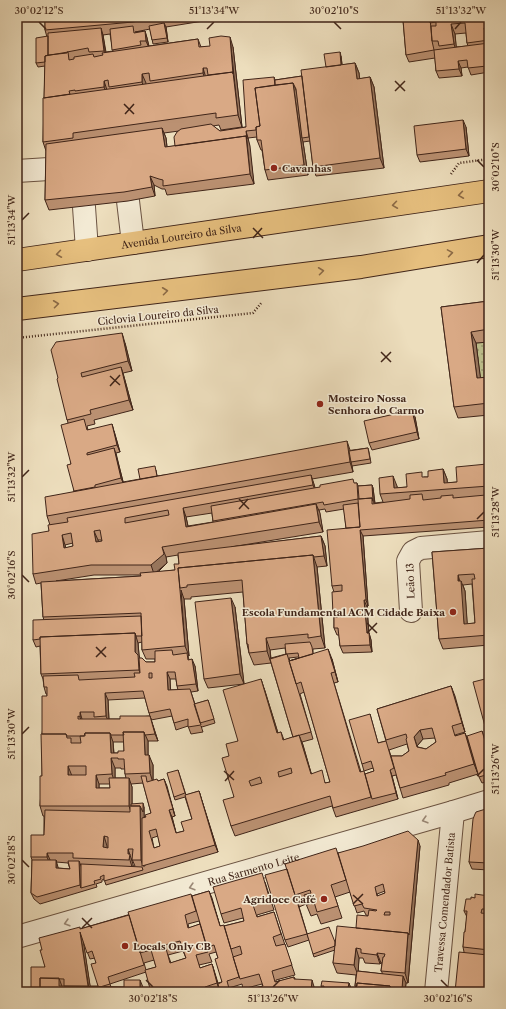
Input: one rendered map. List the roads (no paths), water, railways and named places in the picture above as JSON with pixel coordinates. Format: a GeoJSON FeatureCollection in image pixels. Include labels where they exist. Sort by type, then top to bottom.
{"type":"FeatureCollection","features":[{"type":"Feature","properties":{"kind":"main road","name":"Avenida Loureiro da Silva"},"geometry":{"type":"LineString","coordinates":[[17,260],[489,191]]}},
{"type":"Feature","properties":{"kind":"main road"},"geometry":{"type":"LineString","coordinates":[[17,309],[361,267],[489,246]]}},
{"type":"Feature","properties":{"kind":"street"},"geometry":{"type":"LineString","coordinates":[[17,171],[49,168]]}},
{"type":"Feature","properties":{"kind":"street"},"geometry":{"type":"LineString","coordinates":[[128,201],[132,243]]}},
{"type":"Feature","properties":{"kind":"street"},"geometry":{"type":"LineString","coordinates":[[84,207],[87,250]]}},
{"type":"Feature","properties":{"kind":"street","name":"Leão 13"},"geometry":{"type":"LineString","coordinates":[[411,611],[408,561],[413,552],[422,548],[489,542]]}},
{"type":"Feature","properties":{"kind":"street","name":"Rua Sarmento Leite"},"geometry":{"type":"LineString","coordinates":[[17,937],[489,801]]}},
{"type":"Feature","properties":{"kind":"street","name":"Travessa Comendador Batista"},"geometry":{"type":"LineString","coordinates":[[436,992],[453,812]]}},
{"type":"Feature","properties":{"kind":"place","name":"Cavanhas"},"geometry":{"type":"Point","coordinates":[274,168]}},
{"type":"Feature","properties":{"kind":"place","name":"Mosteiro Nossa Senhora do Carmo"},"geometry":{"type":"Point","coordinates":[320,404]}},
{"type":"Feature","properties":{"kind":"place","name":"Escola Fundamental ACM Cidade Baixa"},"geometry":{"type":"Point","coordinates":[453,612]}},
{"type":"Feature","properties":{"kind":"place","name":"Agridoce Café"},"geometry":{"type":"Point","coordinates":[324,899]}},
{"type":"Feature","properties":{"kind":"place","name":"Locals Only CB"},"geometry":{"type":"Point","coordinates":[125,946]}}]}
